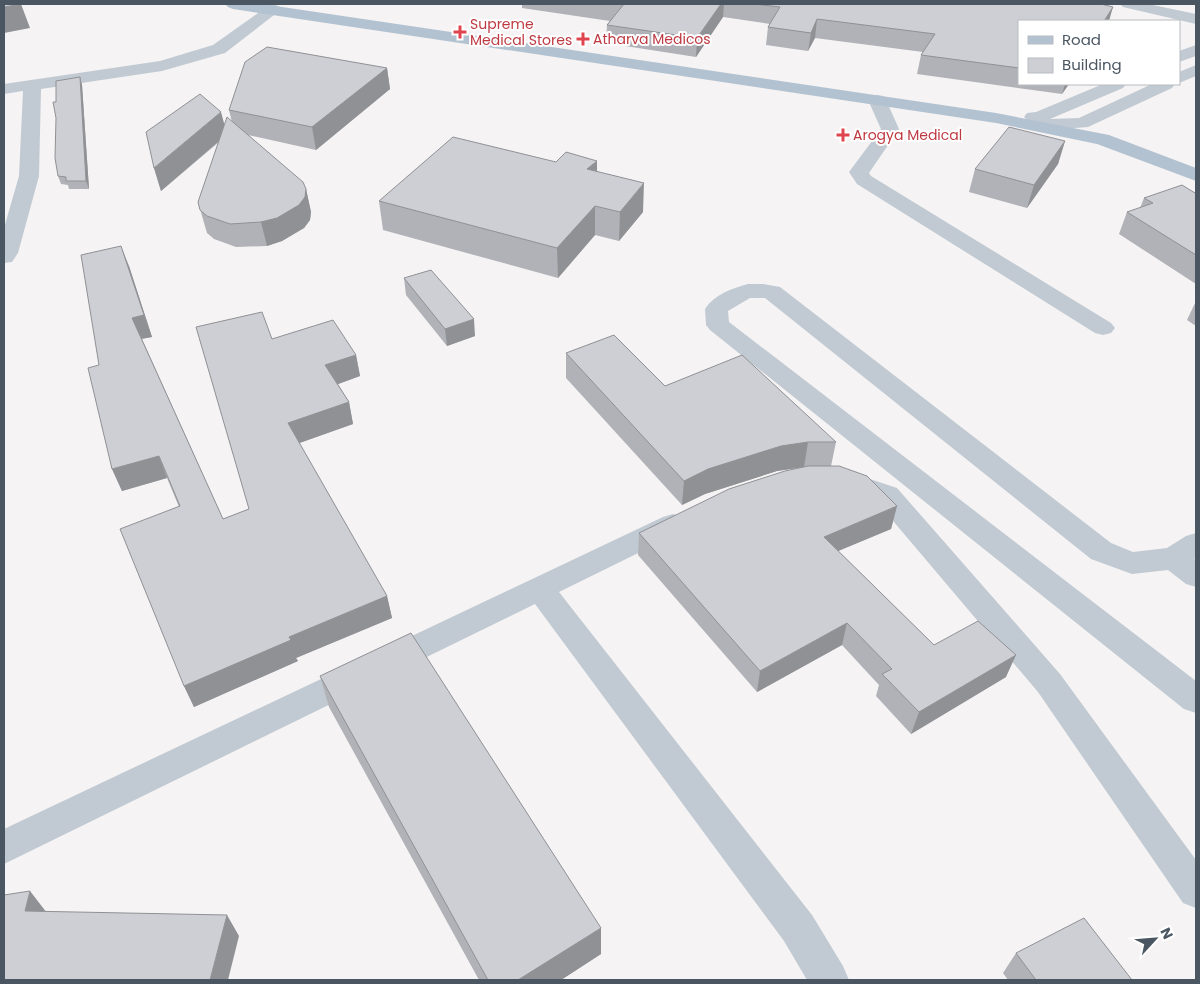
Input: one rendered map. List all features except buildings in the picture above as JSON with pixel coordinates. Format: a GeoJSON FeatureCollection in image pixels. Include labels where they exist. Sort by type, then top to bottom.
{"type":"FeatureCollection","features":[{"type":"Feature","properties":{"kind":"main road"},"geometry":{"type":"LineString","coordinates":[[233,4],[280,6],[364,17],[1038,121],[1102,139],[1196,175]]}},
{"type":"Feature","properties":{"kind":"main road"},"geometry":{"type":"LineString","coordinates":[[280,6],[996,118]]}},
{"type":"Feature","properties":{"kind":"main road"},"geometry":{"type":"LineString","coordinates":[[1082,123],[1149,138]]}},
{"type":"Feature","properties":{"kind":"street"},"geometry":{"type":"LineString","coordinates":[[1128,4],[1196,20]]}},
{"type":"Feature","properties":{"kind":"street"},"geometry":{"type":"LineString","coordinates":[[4,89],[162,66],[219,49],[280,6]]}},
{"type":"Feature","properties":{"kind":"street"},"geometry":{"type":"LineString","coordinates":[[1180,57],[1196,50]]}},
{"type":"Feature","properties":{"kind":"street"},"geometry":{"type":"LineString","coordinates":[[1180,78],[1196,70]]}},
{"type":"Feature","properties":{"kind":"street"},"geometry":{"type":"LineString","coordinates":[[4,257],[7,253],[29,176],[32,84]]}},
{"type":"Feature","properties":{"kind":"street"},"geometry":{"type":"LineString","coordinates":[[1038,121],[1115,85]]}},
{"type":"Feature","properties":{"kind":"street"},"geometry":{"type":"LineString","coordinates":[[996,118],[1082,123],[1164,85]]}},
{"type":"Feature","properties":{"kind":"street"},"geometry":{"type":"LineString","coordinates":[[877,100],[890,129],[859,172],[864,180],[1103,328]]}},
{"type":"Feature","properties":{"kind":"street"},"geometry":{"type":"LineString","coordinates":[[1196,576],[1184,551],[1132,563],[1100,551],[772,292],[754,289],[734,297],[716,309],[718,325],[1196,700]]}},
{"type":"Feature","properties":{"kind":"street"},"geometry":{"type":"LineString","coordinates":[[829,478],[837,478],[887,495],[1049,683],[1196,890]]}},
{"type":"Feature","properties":{"kind":"street"},"geometry":{"type":"LineString","coordinates":[[4,847],[698,512]]}},
{"type":"Feature","properties":{"kind":"street"},"geometry":{"type":"LineString","coordinates":[[540,589],[798,928],[829,980]]}},
{"type":"Feature","properties":{"kind":"place","name":"Supreme Medical Stores"},"geometry":{"type":"Point","coordinates":[460,32]}},
{"type":"Feature","properties":{"kind":"place","name":"Atharva Medicos"},"geometry":{"type":"Point","coordinates":[583,39]}},
{"type":"Feature","properties":{"kind":"place","name":"Arogya Medical"},"geometry":{"type":"Point","coordinates":[843,135]}}]}
